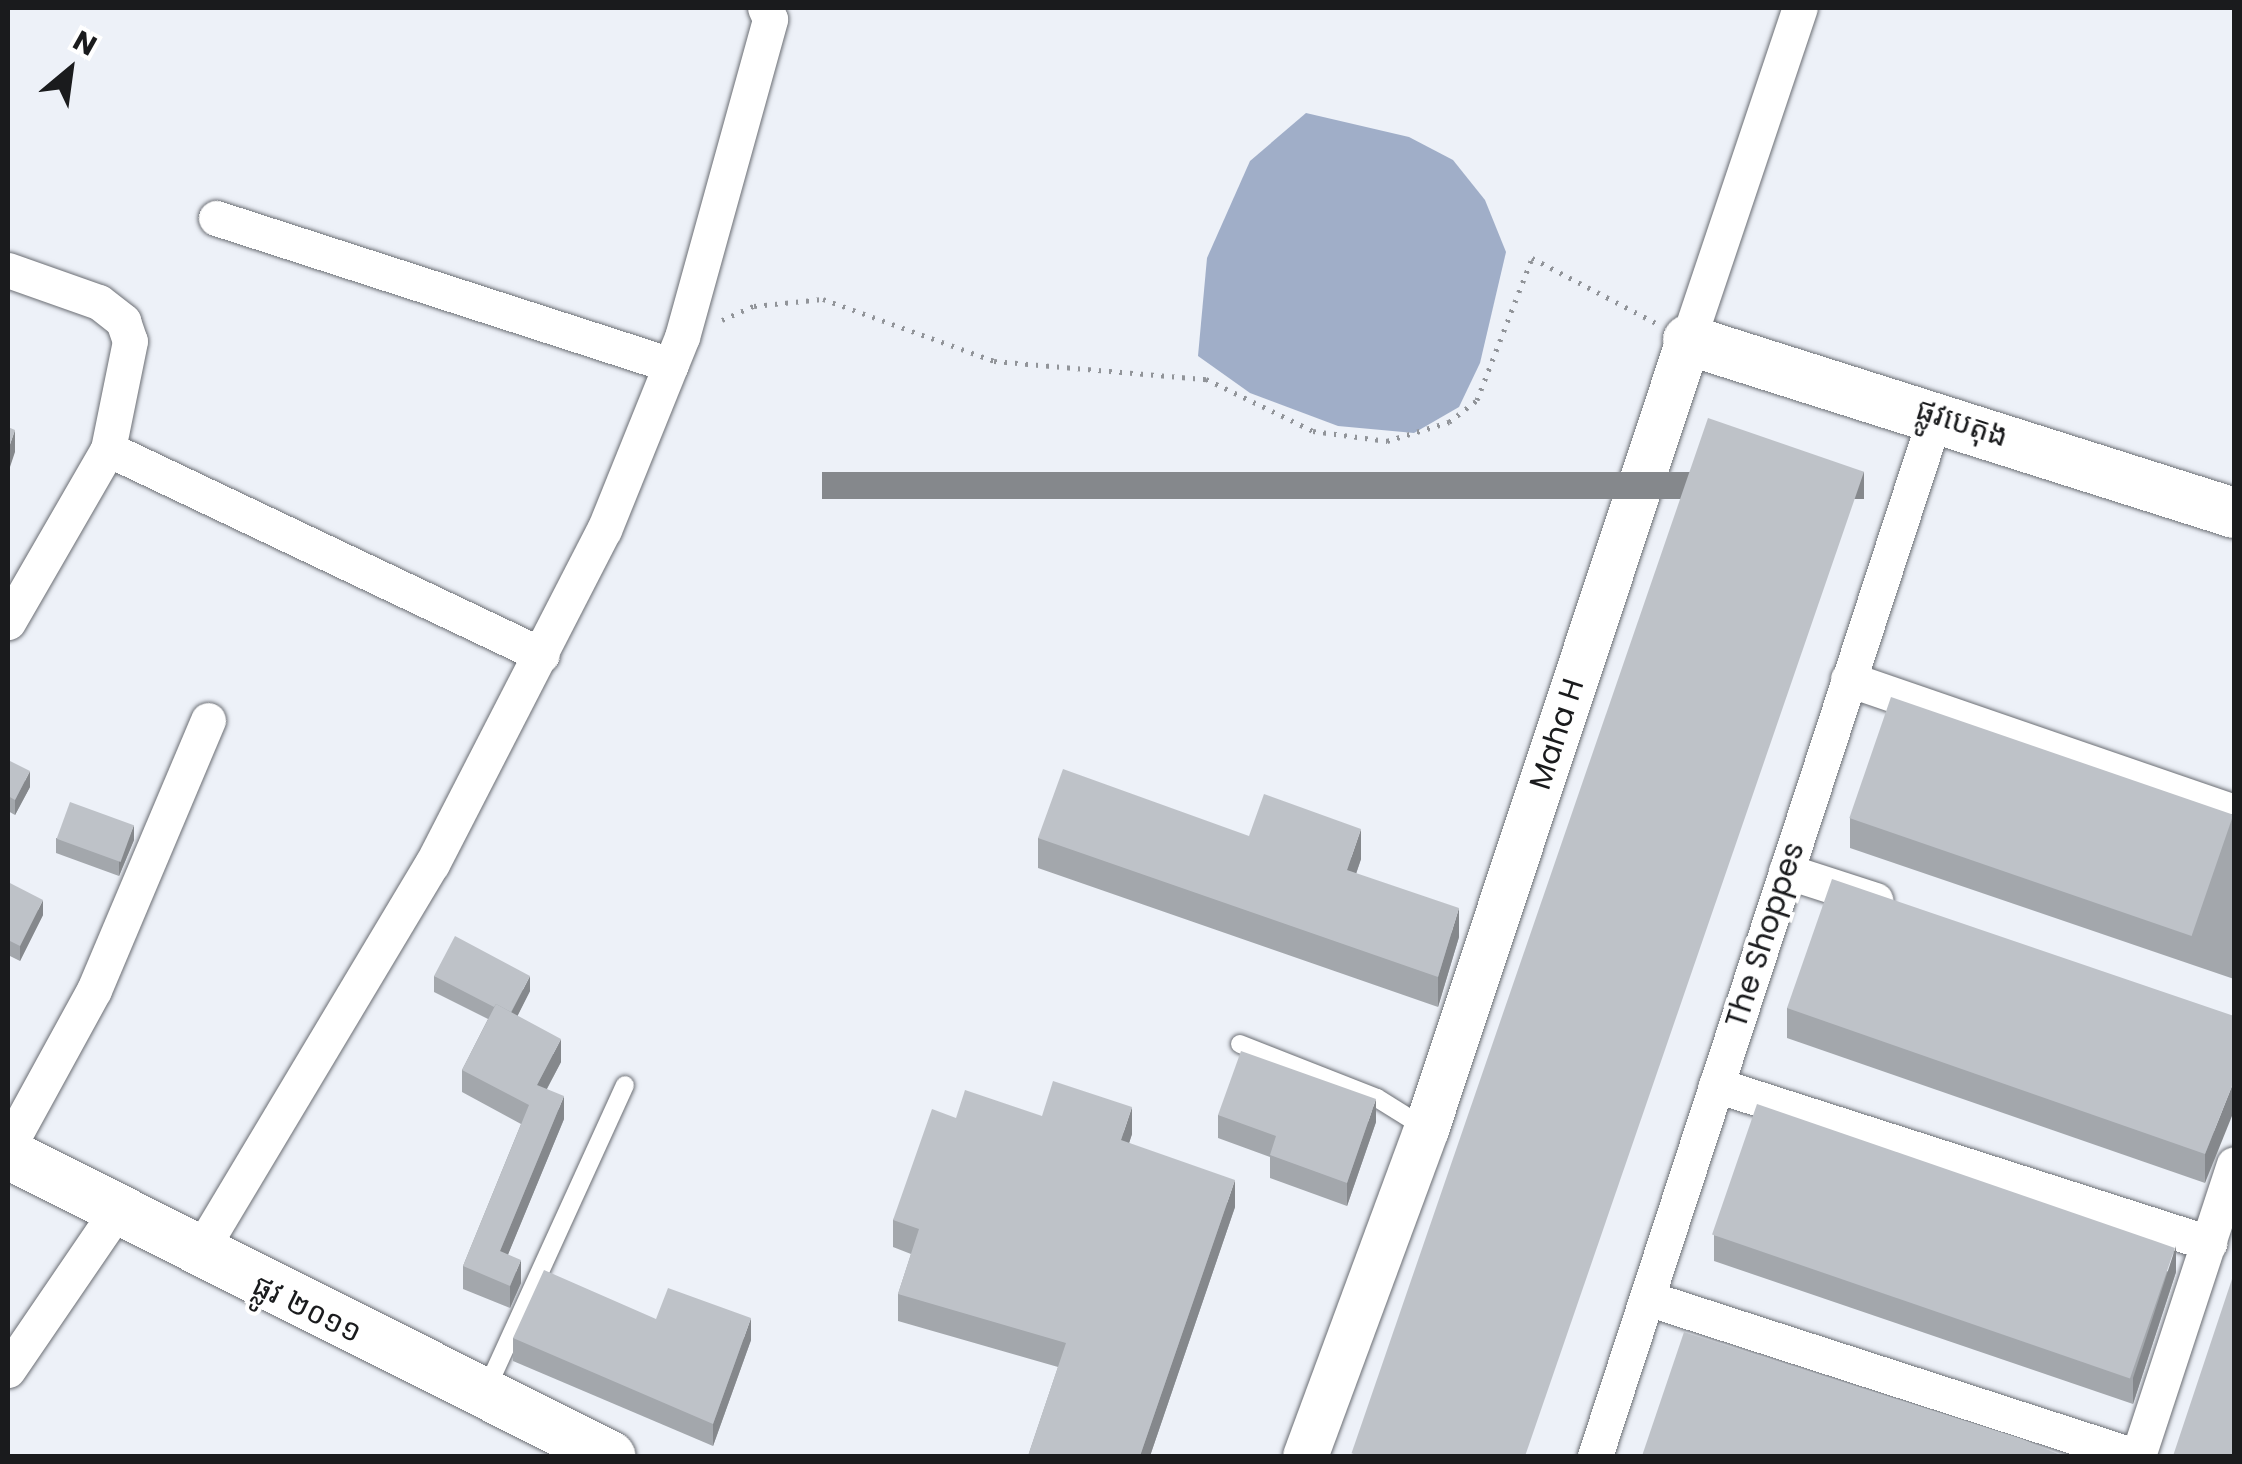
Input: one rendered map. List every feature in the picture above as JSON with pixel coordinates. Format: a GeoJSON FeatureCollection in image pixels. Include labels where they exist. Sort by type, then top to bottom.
{"type":"FeatureCollection","features":[{"type":"Feature","properties":{"kind":"main road","name":"ផ្លូវបេតុង"},"geometry":{"type":"LineString","coordinates":[[1688,340],[1936,414],[2234,513]]}},
{"type":"Feature","properties":{"kind":"main road","name":"ផ្លូវ ២០១១"},"geometry":{"type":"LineString","coordinates":[[8,1150],[198,1256],[610,1456]]}},
{"type":"Feature","properties":{"kind":"street","name":"Maha H"},"geometry":{"type":"LineString","coordinates":[[1305,1456],[1426,1129],[1800,8]]}},
{"type":"Feature","properties":{"kind":"street"},"geometry":{"type":"LineString","coordinates":[[198,1256],[432,864],[541,655],[676,351],[776,11]]}},
{"type":"Feature","properties":{"kind":"street"},"geometry":{"type":"LineString","coordinates":[[216,218],[676,351]]}},
{"type":"Feature","properties":{"kind":"street"},"geometry":{"type":"LineString","coordinates":[[8,270],[99,302],[123,321],[128,361],[108,449],[8,622]]}},
{"type":"Feature","properties":{"kind":"street","name":"The Shoppes"},"geometry":{"type":"LineString","coordinates":[[1595,1456],[1936,414]]}},
{"type":"Feature","properties":{"kind":"street"},"geometry":{"type":"LineString","coordinates":[[108,449],[541,655]]}},
{"type":"Feature","properties":{"kind":"street"},"geometry":{"type":"LineString","coordinates":[[1848,679],[2234,812]]}},
{"type":"Feature","properties":{"kind":"street"},"geometry":{"type":"LineString","coordinates":[[8,1150],[94,990],[208,720]]}},
{"type":"Feature","properties":{"kind":"street"},"geometry":{"type":"LineString","coordinates":[[1786,870],[1918,914]]}},
{"type":"Feature","properties":{"kind":"street"},"geometry":{"type":"LineString","coordinates":[[1716,1085],[2209,1243]]}},
{"type":"Feature","properties":{"kind":"street"},"geometry":{"type":"LineString","coordinates":[[1646,1298],[2136,1456],[2234,1164]]}},
{"type":"Feature","properties":{"kind":"street"},"geometry":{"type":"LineString","coordinates":[[8,1370],[115,1213]]}},
{"type":"Feature","properties":{"kind":"lane"},"geometry":{"type":"LineString","coordinates":[[1240,1044],[1377,1098],[1426,1129]]}},
{"type":"Feature","properties":{"kind":"lane"},"geometry":{"type":"LineString","coordinates":[[484,1395],[625,1084]]}},
{"type":"Feature","properties":{"kind":"path"},"geometry":{"type":"LineString","coordinates":[[676,351],[754,306],[823,299],[994,361],[1206,379],[1313,430],[1387,442],[1449,422],[1477,400],[1532,258],[1688,340]]}},
{"type":"Feature","properties":{"kind":"water"},"geometry":{"type":"Polygon","coordinates":[[[1306,113],[1409,137],[1453,160],[1485,200],[1506,252],[1480,363],[1459,407],[1414,433],[1338,426],[1250,393],[1198,356],[1207,258],[1250,161],[1306,113]]]}},
{"type":"Feature","properties":{"kind":"building"},"geometry":{"type":"Polygon","coordinates":[[[1708,418],[1864,472],[1525,1456],[1352,1453],[1708,418]]]}},
{"type":"Feature","properties":{"kind":"building"},"geometry":{"type":"Polygon","coordinates":[[[8,427],[15,430],[8,450],[8,427]]]}},
{"type":"Feature","properties":{"kind":"building"},"geometry":{"type":"Polygon","coordinates":[[[1891,697],[2233,815],[2192,936],[1849,818],[1891,697]]]}},
{"type":"Feature","properties":{"kind":"building"},"geometry":{"type":"Polygon","coordinates":[[[8,760],[30,771],[15,800],[8,796],[8,760]]]}},
{"type":"Feature","properties":{"kind":"building"},"geometry":{"type":"Polygon","coordinates":[[[1063,769],[1249,836],[1264,794],[1361,829],[1347,870],[1459,908],[1438,977],[1038,838],[1063,769]]]}},
{"type":"Feature","properties":{"kind":"building"},"geometry":{"type":"Polygon","coordinates":[[[70,802],[134,825],[121,862],[57,839],[70,802]]]}},
{"type":"Feature","properties":{"kind":"building"},"geometry":{"type":"Polygon","coordinates":[[[1832,879],[2234,1016],[2234,1081],[2205,1154],[1787,1008],[1832,879]]]}},
{"type":"Feature","properties":{"kind":"building"},"geometry":{"type":"Polygon","coordinates":[[[8,882],[43,900],[20,946],[8,940],[8,882]]]}},
{"type":"Feature","properties":{"kind":"building"},"geometry":{"type":"Polygon","coordinates":[[[455,936],[530,976],[511,1012],[434,976],[455,936]]]}},
{"type":"Feature","properties":{"kind":"building"},"geometry":{"type":"Polygon","coordinates":[[[496,1004],[561,1039],[537,1085],[564,1096],[500,1251],[521,1260],[510,1286],[463,1266],[529,1105],[462,1070],[496,1004]]]}},
{"type":"Feature","properties":{"kind":"building"},"geometry":{"type":"Polygon","coordinates":[[[1241,1051],[1376,1099],[1347,1183],[1270,1155],[1276,1136],[1218,1115],[1241,1051]]]}},
{"type":"Feature","properties":{"kind":"building"},"geometry":{"type":"Polygon","coordinates":[[[1053,1081],[1132,1107],[1121,1140],[1235,1180],[1140,1456],[1028,1456],[1066,1343],[898,1294],[919,1229],[893,1220],[932,1109],[956,1118],[965,1090],[1042,1116],[1053,1081]]]}},
{"type":"Feature","properties":{"kind":"building"},"geometry":{"type":"Polygon","coordinates":[[[1757,1104],[2175,1248],[2130,1378],[1712,1234],[1757,1104]]]}},
{"type":"Feature","properties":{"kind":"building"},"geometry":{"type":"Polygon","coordinates":[[[544,1270],[656,1319],[668,1288],[751,1318],[713,1424],[513,1338],[544,1270]]]}},
{"type":"Feature","properties":{"kind":"building"},"geometry":{"type":"Polygon","coordinates":[[[2234,1273],[2234,1456],[2173,1456],[2234,1273]]]}},
{"type":"Feature","properties":{"kind":"building"},"geometry":{"type":"Polygon","coordinates":[[[1684,1332],[2022,1439],[2063,1456],[1642,1456],[1684,1332]]]}}]}
